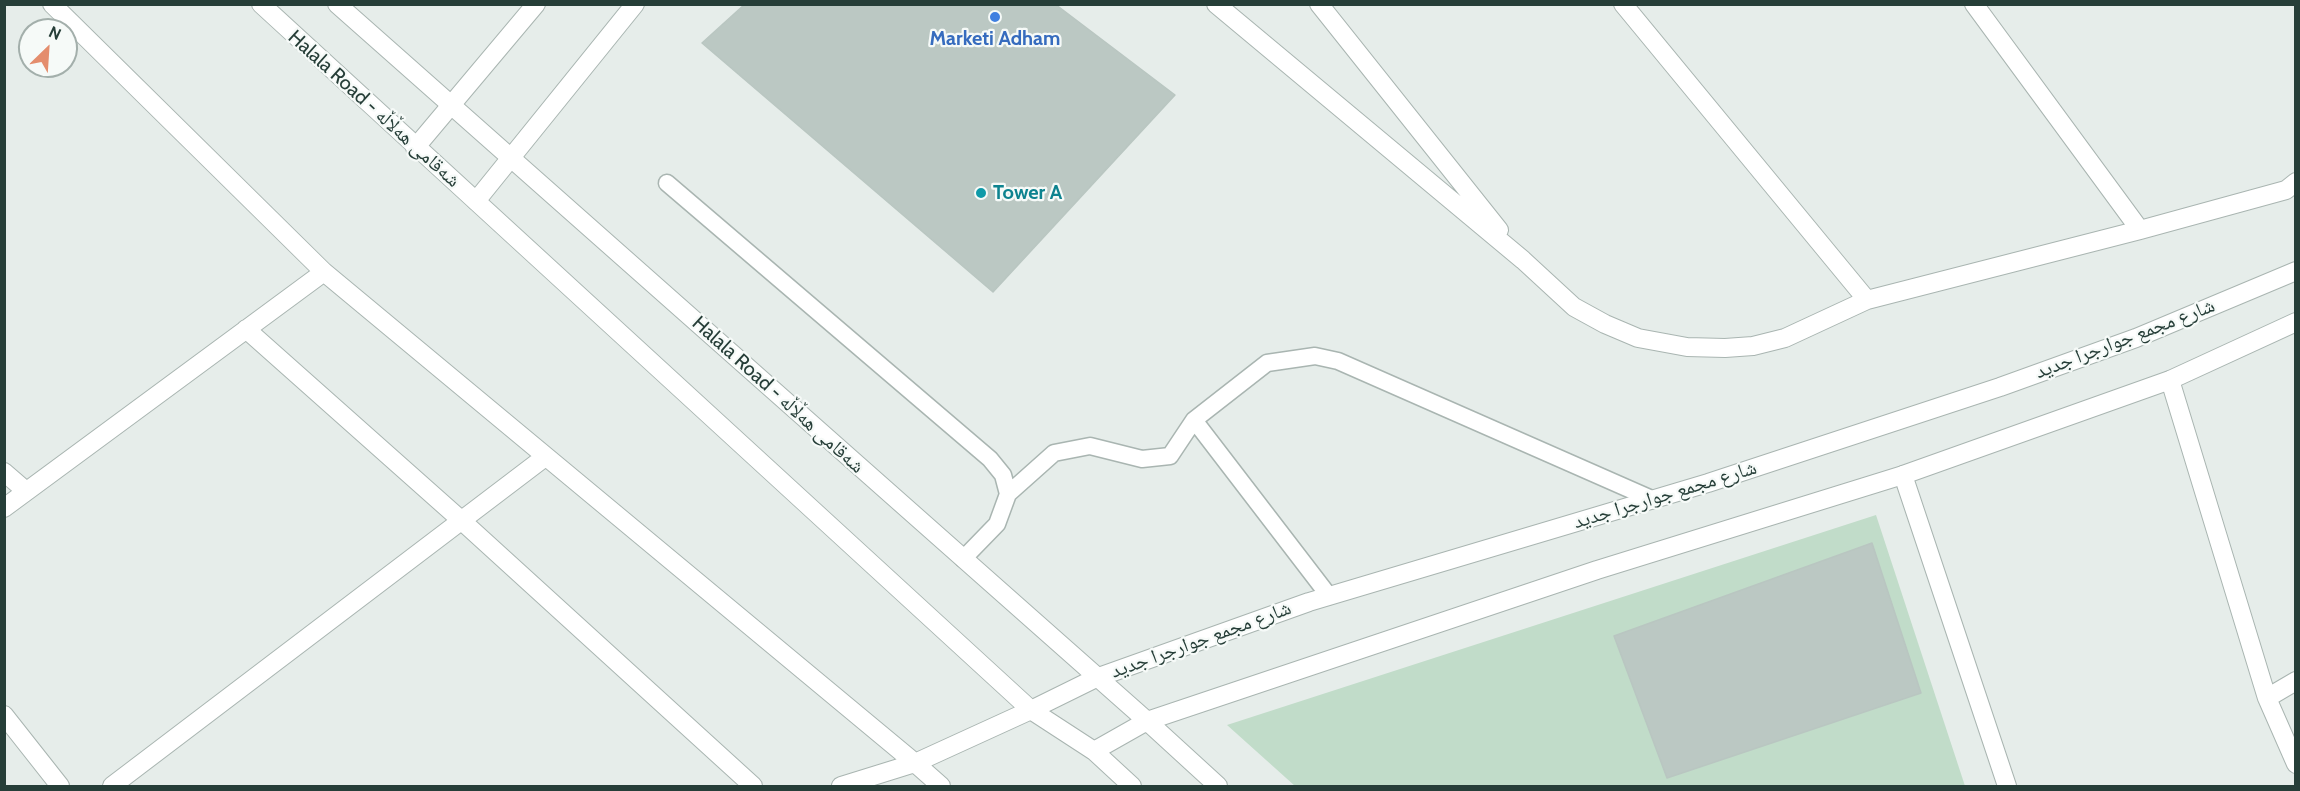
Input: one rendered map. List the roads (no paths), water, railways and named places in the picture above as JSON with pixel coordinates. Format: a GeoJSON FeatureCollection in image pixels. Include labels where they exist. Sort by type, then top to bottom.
{"type":"FeatureCollection","features":[{"type":"Feature","properties":{"kind":"street"},"geometry":{"type":"LineString","coordinates":[[52,4],[324,272],[941,786]]}},
{"type":"Feature","properties":{"kind":"street","name":"Halala Road - شەقامی هەڵاڵە"},"geometry":{"type":"LineString","coordinates":[[261,4],[415,148],[476,201],[1031,710],[1094,751],[1132,786]]}},
{"type":"Feature","properties":{"kind":"street","name":"Halala Road - شەقامی هەڵاڵە"},"geometry":{"type":"LineString","coordinates":[[337,4],[1218,786]]}},
{"type":"Feature","properties":{"kind":"street"},"geometry":{"type":"LineString","coordinates":[[415,148],[536,4]]}},
{"type":"Feature","properties":{"kind":"street"},"geometry":{"type":"LineString","coordinates":[[476,201],[636,4]]}},
{"type":"Feature","properties":{"kind":"street"},"geometry":{"type":"LineString","coordinates":[[1216,4],[1522,260],[1574,307],[1638,338],[1688,347],[1753,346],[1785,338],[1867,300],[2286,190],[2295,182]]}},
{"type":"Feature","properties":{"kind":"street"},"geometry":{"type":"LineString","coordinates":[[1319,4],[1522,260]]}},
{"type":"Feature","properties":{"kind":"street"},"geometry":{"type":"LineString","coordinates":[[1623,4],[1867,300]]}},
{"type":"Feature","properties":{"kind":"street"},"geometry":{"type":"LineString","coordinates":[[1974,4],[2140,230]]}},
{"type":"Feature","properties":{"kind":"street","name":"شارع مجمع جوارجرا جديد"},"geometry":{"type":"LineString","coordinates":[[841,786],[915,763],[1096,678],[1329,596],[1654,500],[2000,387],[2136,338],[2295,271]]}},
{"type":"Feature","properties":{"kind":"street"},"geometry":{"type":"LineString","coordinates":[[4,508],[324,272]]}},
{"type":"Feature","properties":{"kind":"street"},"geometry":{"type":"LineString","coordinates":[[1094,751],[1147,721],[1597,570],[1903,475],[2170,380],[2295,322]]}},
{"type":"Feature","properties":{"kind":"street"},"geometry":{"type":"LineString","coordinates":[[246,329],[462,521],[753,786]]}},
{"type":"Feature","properties":{"kind":"street"},"geometry":{"type":"LineString","coordinates":[[2170,380],[2267,698],[2295,764]]}},
{"type":"Feature","properties":{"kind":"street"},"geometry":{"type":"LineString","coordinates":[[112,786],[545,458]]}},
{"type":"Feature","properties":{"kind":"street"},"geometry":{"type":"LineString","coordinates":[[4,472],[26,492]]}},
{"type":"Feature","properties":{"kind":"street"},"geometry":{"type":"LineString","coordinates":[[1903,475],[2007,786]]}},
{"type":"Feature","properties":{"kind":"street"},"geometry":{"type":"LineString","coordinates":[[2267,698],[2295,681]]}},
{"type":"Feature","properties":{"kind":"street"},"geometry":{"type":"LineString","coordinates":[[4,715],[60,786]]}},
{"type":"Feature","properties":{"kind":"lane"},"geometry":{"type":"LineString","coordinates":[[667,183],[990,459],[1003,475],[1008,494]]}},
{"type":"Feature","properties":{"kind":"lane"},"geometry":{"type":"LineString","coordinates":[[963,560],[997,524],[1008,494],[1054,453],[1090,446],[1142,459],[1170,456],[1194,420],[1267,363],[1315,356],[1338,362],[1654,500]]}},
{"type":"Feature","properties":{"kind":"lane"},"geometry":{"type":"LineString","coordinates":[[1194,420],[1329,596]]}},
{"type":"Feature","properties":{"kind":"place","name":"Marketi Adham"},"geometry":{"type":"Point","coordinates":[995,17]}},
{"type":"Feature","properties":{"kind":"place","name":"Tower A"},"geometry":{"type":"Point","coordinates":[981,193]}}]}
